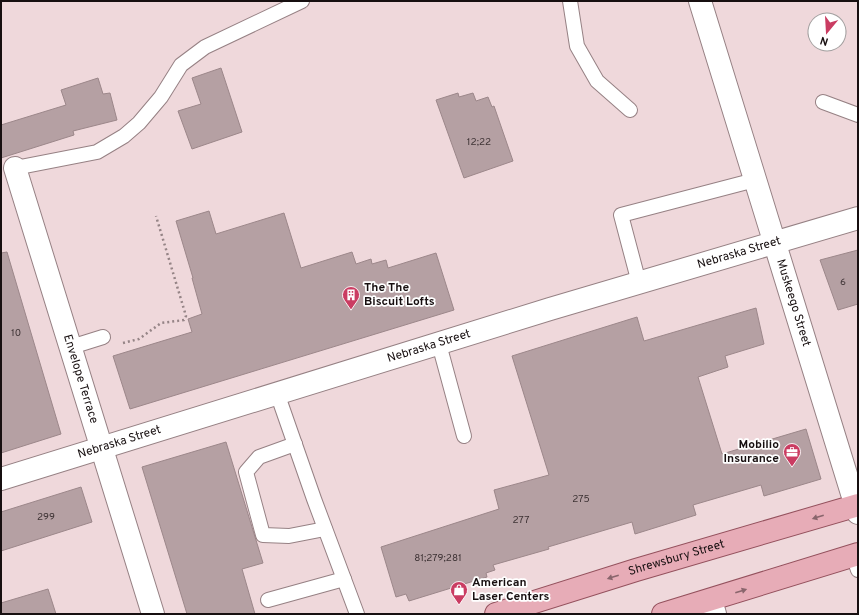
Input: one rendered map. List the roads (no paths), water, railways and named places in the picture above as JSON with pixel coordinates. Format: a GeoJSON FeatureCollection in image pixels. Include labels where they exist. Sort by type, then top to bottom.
{"type":"FeatureCollection","features":[{"type":"Feature","properties":{"kind":"main road","name":"Shrewsbury Street"},"geometry":{"type":"LineString","coordinates":[[496,614],[636,570],[857,508]]}},
{"type":"Feature","properties":{"kind":"main road"},"geometry":{"type":"LineString","coordinates":[[663,614],[713,607],[856,560]]}},
{"type":"Feature","properties":{"kind":"street","name":"Muskeego Street"},"geometry":{"type":"LineString","coordinates":[[700,1],[857,508]]}},
{"type":"Feature","properties":{"kind":"street","name":"Envelope Terrace"},"geometry":{"type":"LineString","coordinates":[[15,168],[153,614]]}},
{"type":"Feature","properties":{"kind":"street","name":"Nebraska Street"},"geometry":{"type":"LineString","coordinates":[[1,479],[277,393],[774,242],[858,218]]}},
{"type":"Feature","properties":{"kind":"lane"},"geometry":{"type":"LineString","coordinates":[[15,168],[97,152],[124,136],[139,123],[161,98],[181,64],[205,47],[302,1]]}},
{"type":"Feature","properties":{"kind":"lane"},"geometry":{"type":"LineString","coordinates":[[570,1],[577,46],[597,81],[630,110]]}},
{"type":"Feature","properties":{"kind":"lane"},"geometry":{"type":"LineString","coordinates":[[823,102],[858,115]]}},
{"type":"Feature","properties":{"kind":"lane"},"geometry":{"type":"LineString","coordinates":[[639,283],[621,215],[755,180]]}},
{"type":"Feature","properties":{"kind":"lane"},"geometry":{"type":"LineString","coordinates":[[71,347],[103,337]]}},
{"type":"Feature","properties":{"kind":"lane"},"geometry":{"type":"LineString","coordinates":[[439,344],[464,436]]}},
{"type":"Feature","properties":{"kind":"lane"},"geometry":{"type":"LineString","coordinates":[[277,393],[357,614]]}},
{"type":"Feature","properties":{"kind":"lane"},"geometry":{"type":"LineString","coordinates":[[295,444],[259,457],[246,472],[264,535],[289,536],[325,529]]}},
{"type":"Feature","properties":{"kind":"lane"},"geometry":{"type":"LineString","coordinates":[[268,600],[344,579]]}},
{"type":"Feature","properties":{"kind":"place","name":"The The Biscuit Lofts"},"geometry":{"type":"Point","coordinates":[351,310]}},
{"type":"Feature","properties":{"kind":"place","name":"Mobilio Insurance"},"geometry":{"type":"Point","coordinates":[792,467]}},
{"type":"Feature","properties":{"kind":"place","name":"American Laser Centers"},"geometry":{"type":"Point","coordinates":[459,605]}}]}
